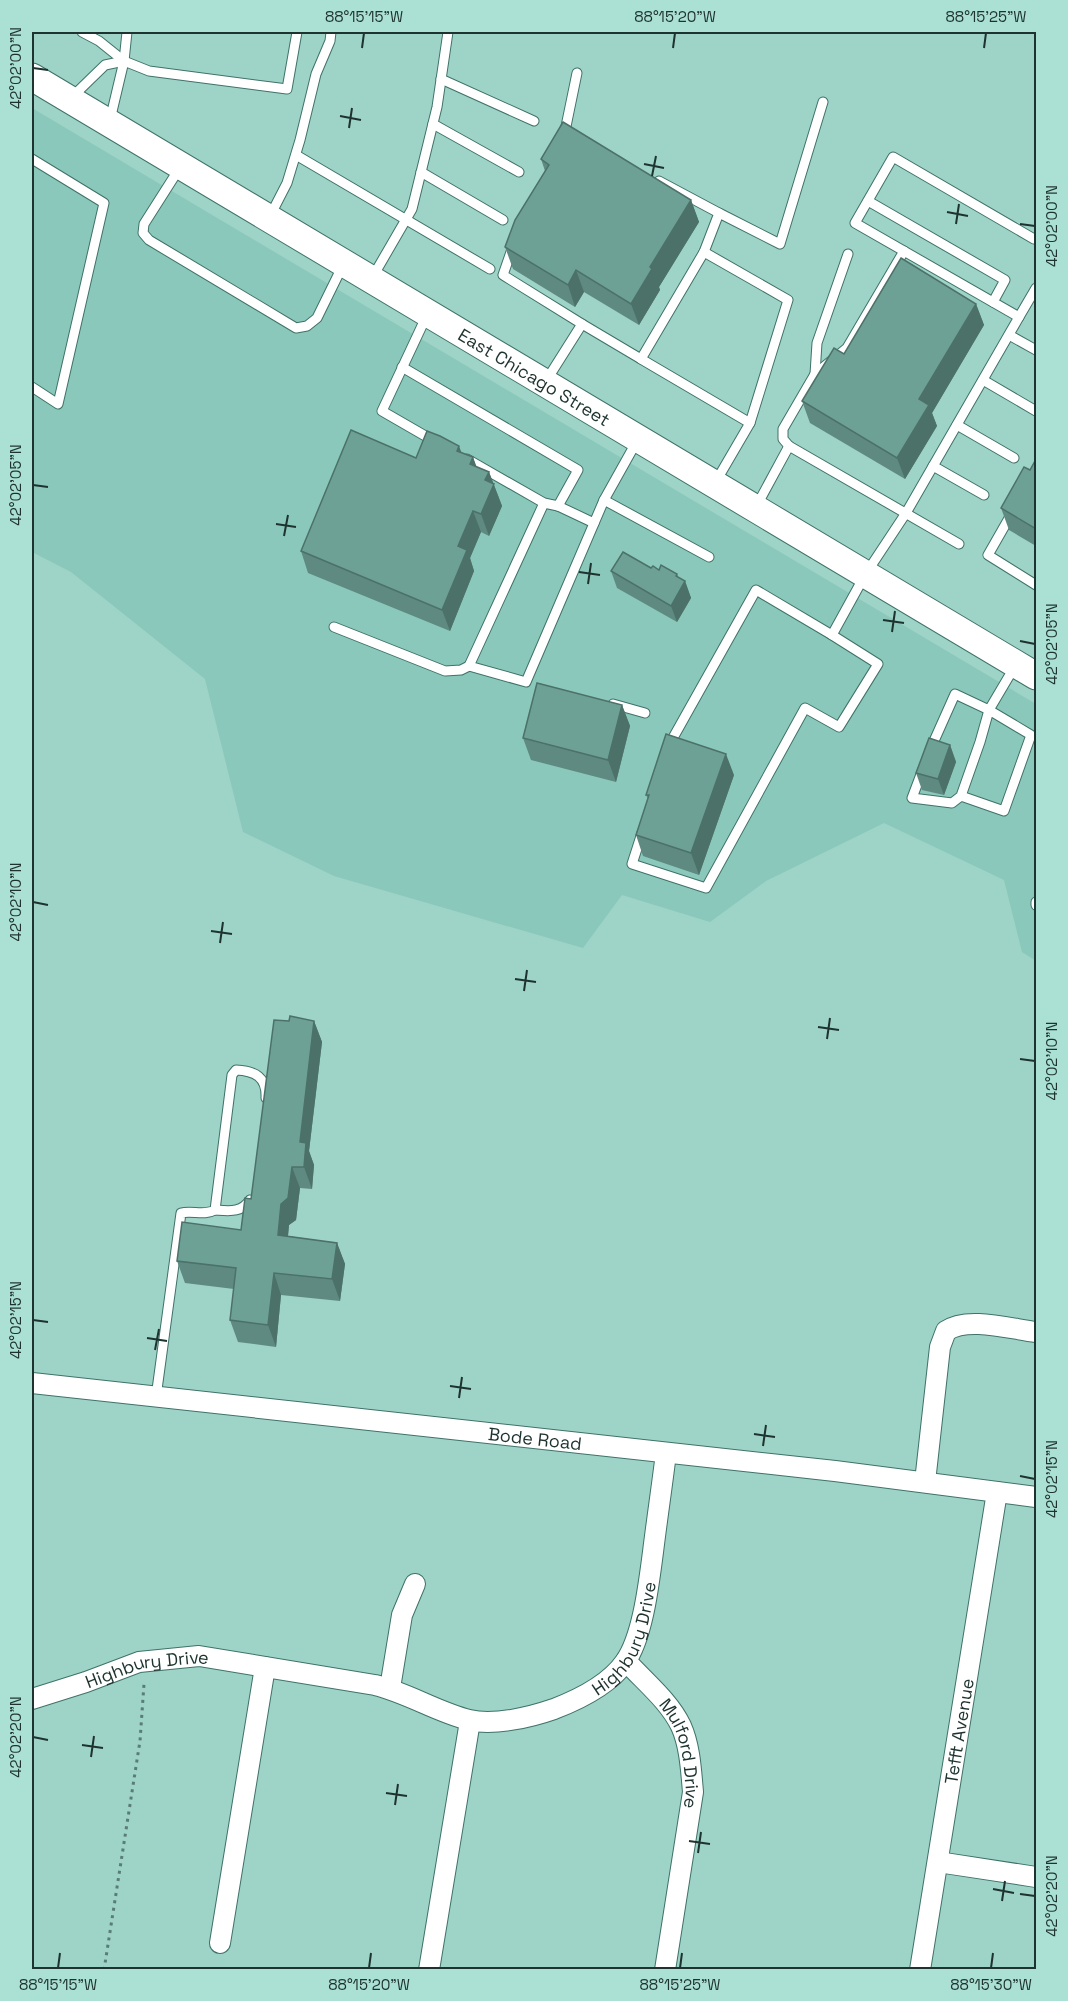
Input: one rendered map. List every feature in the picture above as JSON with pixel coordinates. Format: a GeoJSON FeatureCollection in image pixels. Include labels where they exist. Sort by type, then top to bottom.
{"type":"FeatureCollection","features":[{"type":"Feature","properties":{"kind":"main road","name":"East Chicago Street"},"geometry":{"type":"LineString","coordinates":[[32,77],[865,575],[1030,670]]}},
{"type":"Feature","properties":{"kind":"street"},"geometry":{"type":"LineString","coordinates":[[926,1482],[940,1347],[946,1331],[964,1323],[1036,1332]]}},
{"type":"Feature","properties":{"kind":"street","name":"Bode Road"},"geometry":{"type":"LineString","coordinates":[[32,1383],[398,1421],[926,1482],[1036,1497]]}},
{"type":"Feature","properties":{"kind":"street","name":"Highbury Drive"},"geometry":{"type":"LineString","coordinates":[[32,1699],[139,1662],[199,1656],[390,1688],[470,1721],[509,1720],[547,1711],[573,1701],[604,1683],[626,1661],[637,1635],[646,1601],[666,1453]]}},
{"type":"Feature","properties":{"kind":"street","name":"Tefft Avenue"},"geometry":{"type":"LineString","coordinates":[[920,1970],[997,1492]]}},
{"type":"Feature","properties":{"kind":"street"},"geometry":{"type":"LineString","coordinates":[[390,1688],[402,1616],[415,1584]]}},
{"type":"Feature","properties":{"kind":"street","name":"Mulford Drive"},"geometry":{"type":"LineString","coordinates":[[626,1661],[662,1698],[681,1727],[690,1762],[693,1792],[665,1970]]}},
{"type":"Feature","properties":{"kind":"street"},"geometry":{"type":"LineString","coordinates":[[220,1943],[265,1667]]}},
{"type":"Feature","properties":{"kind":"street"},"geometry":{"type":"LineString","coordinates":[[429,1970],[470,1721]]}},
{"type":"Feature","properties":{"kind":"street"},"geometry":{"type":"LineString","coordinates":[[938,1862],[1036,1877]]}},
{"type":"Feature","properties":{"kind":"lane"},"geometry":{"type":"LineString","coordinates":[[82,32],[99,41],[124,61],[149,71],[287,90],[297,32]]}},
{"type":"Feature","properties":{"kind":"lane"},"geometry":{"type":"LineString","coordinates":[[110,124],[124,61],[127,32]]}},
{"type":"Feature","properties":{"kind":"lane"},"geometry":{"type":"LineString","coordinates":[[269,219],[287,183],[316,74],[330,41],[331,32]]}},
{"type":"Feature","properties":{"kind":"lane"},"geometry":{"type":"LineString","coordinates":[[371,280],[412,209],[433,124],[448,32]]}},
{"type":"Feature","properties":{"kind":"lane"},"geometry":{"type":"LineString","coordinates":[[69,100],[105,65],[124,61]]}},
{"type":"Feature","properties":{"kind":"lane"},"geometry":{"type":"LineString","coordinates":[[561,142],[566,133],[577,73]]}},
{"type":"Feature","properties":{"kind":"lane"},"geometry":{"type":"LineString","coordinates":[[441,79],[534,121]]}},
{"type":"Feature","properties":{"kind":"lane"},"geometry":{"type":"LineString","coordinates":[[649,176],[780,244],[824,102]]}},
{"type":"Feature","properties":{"kind":"lane"},"geometry":{"type":"LineString","coordinates":[[433,124],[519,172]]}},
{"type":"Feature","properties":{"kind":"lane"},"geometry":{"type":"LineString","coordinates":[[566,133],[576,138]]}},
{"type":"Feature","properties":{"kind":"lane"},"geometry":{"type":"LineString","coordinates":[[296,155],[490,269]]}},
{"type":"Feature","properties":{"kind":"lane"},"geometry":{"type":"LineString","coordinates":[[1019,317],[855,223],[893,158],[1034,239]]}},
{"type":"Feature","properties":{"kind":"lane"},"geometry":{"type":"LineString","coordinates":[[32,159],[104,203],[58,404],[32,387]]}},
{"type":"Feature","properties":{"kind":"lane"},"geometry":{"type":"LineString","coordinates":[[181,166],[144,224],[143,233],[149,240],[296,328],[307,326],[317,318],[344,263]]}},
{"type":"Feature","properties":{"kind":"lane"},"geometry":{"type":"LineString","coordinates":[[421,172],[502,220]]}},
{"type":"Feature","properties":{"kind":"lane"},"geometry":{"type":"LineString","coordinates":[[868,201],[1005,280],[993,302]]}},
{"type":"Feature","properties":{"kind":"lane"},"geometry":{"type":"LineString","coordinates":[[641,359],[704,252],[719,213]]}},
{"type":"Feature","properties":{"kind":"lane"},"geometry":{"type":"LineString","coordinates":[[517,236],[503,276],[750,423]]}},
{"type":"Feature","properties":{"kind":"lane"},"geometry":{"type":"LineString","coordinates":[[904,251],[847,348],[815,374],[783,429],[783,439],[789,446],[959,544]]}},
{"type":"Feature","properties":{"kind":"lane"},"geometry":{"type":"LineString","coordinates":[[704,252],[788,300],[750,423],[714,485]]}},
{"type":"Feature","properties":{"kind":"lane"},"geometry":{"type":"LineString","coordinates":[[815,374],[817,344],[848,254]]}},
{"type":"Feature","properties":{"kind":"lane"},"geometry":{"type":"LineString","coordinates":[[832,635],[865,575],[906,513],[1036,289]]}},
{"type":"Feature","properties":{"kind":"lane"},"geometry":{"type":"LineString","coordinates":[[428,312],[382,411],[443,446]]}},
{"type":"Feature","properties":{"kind":"lane"},"geometry":{"type":"LineString","coordinates":[[544,383],[582,324]]}},
{"type":"Feature","properties":{"kind":"lane"},"geometry":{"type":"LineString","coordinates":[[1009,335],[1036,350]]}},
{"type":"Feature","properties":{"kind":"lane"},"geometry":{"type":"LineString","coordinates":[[402,367],[578,470],[558,506]]}},
{"type":"Feature","properties":{"kind":"lane"},"geometry":{"type":"LineString","coordinates":[[983,380],[1036,411]]}},
{"type":"Feature","properties":{"kind":"lane"},"geometry":{"type":"LineString","coordinates":[[957,425],[1014,458]]}},
{"type":"Feature","properties":{"kind":"lane"},"geometry":{"type":"LineString","coordinates":[[526,682],[604,500],[639,439]]}},
{"type":"Feature","properties":{"kind":"lane"},"geometry":{"type":"LineString","coordinates":[[755,509],[789,446]]}},
{"type":"Feature","properties":{"kind":"lane"},"geometry":{"type":"LineString","coordinates":[[453,452],[544,503],[558,506],[594,523]]}},
{"type":"Feature","properties":{"kind":"lane"},"geometry":{"type":"LineString","coordinates":[[933,466],[984,495]]}},
{"type":"Feature","properties":{"kind":"lane"},"geometry":{"type":"LineString","coordinates":[[604,500],[709,557]]}},
{"type":"Feature","properties":{"kind":"lane"},"geometry":{"type":"LineString","coordinates":[[334,627],[445,671],[461,670],[469,666],[544,503]]}},
{"type":"Feature","properties":{"kind":"lane"},"geometry":{"type":"LineString","coordinates":[[1015,508],[988,555],[1036,585]]}},
{"type":"Feature","properties":{"kind":"lane"},"geometry":{"type":"LineString","coordinates":[[646,818],[632,864],[706,888],[805,708],[839,727],[878,664],[756,590],[671,738],[668,750]]}},
{"type":"Feature","properties":{"kind":"lane"},"geometry":{"type":"LineString","coordinates":[[469,666],[537,685]]}},
{"type":"Feature","properties":{"kind":"lane"},"geometry":{"type":"LineString","coordinates":[[961,796],[1004,811],[1031,735],[989,710],[955,694],[932,744],[912,798],[951,803],[961,796],[989,710],[1030,670]]}},
{"type":"Feature","properties":{"kind":"lane"},"geometry":{"type":"LineString","coordinates":[[602,701],[645,713]]}},
{"type":"Feature","properties":{"kind":"lane"},"geometry":{"type":"LineString","coordinates":[[215,1210],[232,1075],[236,1070],[253,1072],[263,1080],[266,1091],[265,1108]]}},
{"type":"Feature","properties":{"kind":"lane"},"geometry":{"type":"LineString","coordinates":[[156,1397],[181,1214],[241,1210],[250,1200],[254,1190]]}},
{"type":"Feature","properties":{"kind":"path"},"geometry":{"type":"LineString","coordinates":[[104,1970],[140,1741],[144,1684]]}},
{"type":"Feature","properties":{"kind":"shaded area"},"geometry":{"type":"Polygon","coordinates":[[[32,108],[1036,704],[1036,961],[1022,952],[1004,880],[884,823],[766,881],[710,922],[622,895],[583,948],[334,876],[243,832],[205,679],[71,572],[32,552],[32,108]]]}},
{"type":"Feature","properties":{"kind":"building"},"geometry":{"type":"Polygon","coordinates":[[[563,122],[691,200],[650,267],[652,269],[631,304],[576,270],[568,285],[505,247],[515,220],[549,165],[541,159],[563,122]]]}},
{"type":"Feature","properties":{"kind":"building"},"geometry":{"type":"Polygon","coordinates":[[[901,258],[976,304],[919,399],[929,405],[897,458],[802,401],[834,348],[844,354],[901,258]]]}},
{"type":"Feature","properties":{"kind":"building"},"geometry":{"type":"Polygon","coordinates":[[[351,430],[416,458],[427,431],[459,446],[457,451],[473,457],[470,464],[489,472],[485,480],[494,484],[481,514],[473,511],[458,546],[467,550],[442,610],[301,551],[351,430]]]}},
{"type":"Feature","properties":{"kind":"building"},"geometry":{"type":"Polygon","coordinates":[[[1036,459],[1036,529],[1001,508],[1024,467],[1030,470],[1036,459]]]}},
{"type":"Feature","properties":{"kind":"building"},"geometry":{"type":"Polygon","coordinates":[[[623,552],[651,568],[653,566],[659,570],[661,565],[685,581],[671,606],[611,571],[623,552]]]}},
{"type":"Feature","properties":{"kind":"building"},"geometry":{"type":"Polygon","coordinates":[[[537,683],[622,705],[608,760],[523,738],[537,683]]]}},
{"type":"Feature","properties":{"kind":"building"},"geometry":{"type":"Polygon","coordinates":[[[666,734],[726,754],[691,853],[636,835],[649,795],[646,795],[666,734]]]}},
{"type":"Feature","properties":{"kind":"building"},"geometry":{"type":"Polygon","coordinates":[[[929,738],[950,745],[938,779],[916,773],[929,738]]]}},
{"type":"Feature","properties":{"kind":"building"},"geometry":{"type":"Polygon","coordinates":[[[290,1016],[314,1021],[300,1142],[306,1143],[304,1167],[292,1167],[288,1198],[281,1204],[278,1235],[337,1243],[332,1279],[274,1273],[268,1325],[230,1320],[236,1268],[177,1261],[182,1222],[241,1230],[245,1198],[251,1199],[274,1020],[289,1021],[290,1016]]]}}]}
